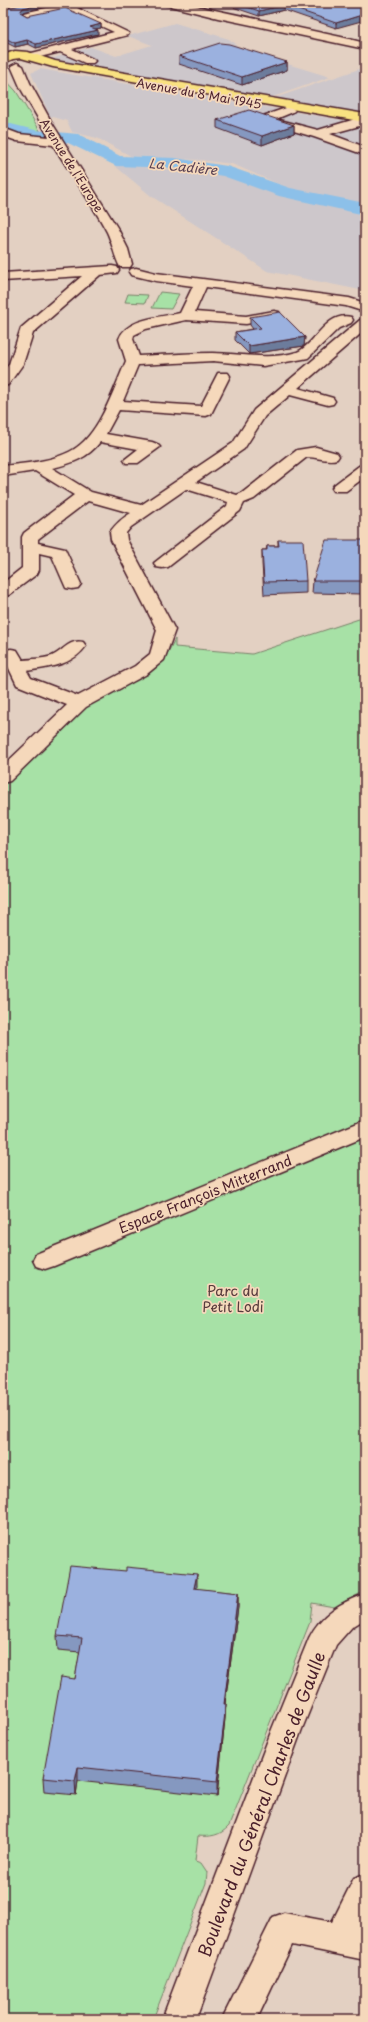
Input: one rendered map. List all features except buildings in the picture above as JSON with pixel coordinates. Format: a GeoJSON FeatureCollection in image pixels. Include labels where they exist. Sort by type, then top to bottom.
{"type":"FeatureCollection","features":[{"type":"Feature","properties":{"kind":"main road"},"geometry":{"type":"LineString","coordinates":[[5,58],[35,60],[18,66],[8,65],[5,58]]}},
{"type":"Feature","properties":{"kind":"main road","name":"Avenue du 8 Mai 1945"},"geometry":{"type":"LineString","coordinates":[[35,60],[289,110],[363,121]]}},
{"type":"Feature","properties":{"kind":"main road","name":"Avenue du 8 Mai 1945"},"geometry":{"type":"LineString","coordinates":[[35,60],[363,121]]}},
{"type":"Feature","properties":{"kind":"street"},"geometry":{"type":"LineString","coordinates":[[27,15],[83,3]]}},
{"type":"Feature","properties":{"kind":"street"},"geometry":{"type":"LineString","coordinates":[[170,3],[208,14],[325,36],[365,46]]}},
{"type":"Feature","properties":{"kind":"street"},"geometry":{"type":"LineString","coordinates":[[35,60],[60,48],[124,33],[66,7]]}},
{"type":"Feature","properties":{"kind":"street"},"geometry":{"type":"LineString","coordinates":[[71,53],[119,41]]}},
{"type":"Feature","properties":{"kind":"street"},"geometry":{"type":"LineString","coordinates":[[60,48],[89,60]]}},
{"type":"Feature","properties":{"kind":"street","name":"Avenue de l'Europe"},"geometry":{"type":"LineString","coordinates":[[18,66],[21,78],[54,137],[84,182],[116,236],[123,252],[125,264]]}},
{"type":"Feature","properties":{"kind":"street"},"geometry":{"type":"LineString","coordinates":[[289,110],[264,119],[318,134],[365,151]]}},
{"type":"Feature","properties":{"kind":"street"},"geometry":{"type":"LineString","coordinates":[[318,134],[363,121]]}},
{"type":"Feature","properties":{"kind":"street"},"geometry":{"type":"LineString","coordinates":[[3,132],[17,137],[54,137]]}},
{"type":"Feature","properties":{"kind":"street"},"geometry":{"type":"LineString","coordinates":[[3,142],[17,137]]}},
{"type":"Feature","properties":{"kind":"street"},"geometry":{"type":"LineString","coordinates":[[3,262],[31,276]]}},
{"type":"Feature","properties":{"kind":"street"},"geometry":{"type":"LineString","coordinates":[[112,270],[115,266],[125,264],[136,266],[139,269],[136,272]]}},
{"type":"Feature","properties":{"kind":"street"},"geometry":{"type":"LineString","coordinates":[[3,277],[112,270],[120,274],[136,272],[156,277],[210,278],[312,291],[365,300]]}},
{"type":"Feature","properties":{"kind":"street"},"geometry":{"type":"LineString","coordinates":[[3,382],[16,364],[26,331],[95,272]]}},
{"type":"Feature","properties":{"kind":"street"},"geometry":{"type":"LineString","coordinates":[[210,278],[349,302],[365,309],[365,314]]}},
{"type":"Feature","properties":{"kind":"street"},"geometry":{"type":"LineString","coordinates":[[186,316],[210,278]]}},
{"type":"Feature","properties":{"kind":"street"},"geometry":{"type":"LineString","coordinates":[[227,318],[234,297]]}},
{"type":"Feature","properties":{"kind":"street"},"geometry":{"type":"LineString","coordinates":[[3,471],[38,466],[60,460],[83,451],[97,437],[133,361],[126,339],[128,333],[142,326],[186,316],[246,320],[274,315]]}},
{"type":"Feature","properties":{"kind":"street"},"geometry":{"type":"LineString","coordinates":[[133,361],[213,357],[263,362],[303,355],[334,325],[346,320]]}},
{"type":"Feature","properties":{"kind":"street"},"geometry":{"type":"LineString","coordinates":[[3,777],[79,703],[141,670],[158,656],[166,630],[119,540],[118,532],[124,524],[239,446],[259,413],[365,323]]}},
{"type":"Feature","properties":{"kind":"street"},"geometry":{"type":"LineString","coordinates":[[204,343],[203,346],[213,357]]}},
{"type":"Feature","properties":{"kind":"street"},"geometry":{"type":"LineString","coordinates":[[113,405],[206,411],[223,376]]}},
{"type":"Feature","properties":{"kind":"street"},"geometry":{"type":"LineString","coordinates":[[287,389],[328,401]]}},
{"type":"Feature","properties":{"kind":"street"},"geometry":{"type":"LineString","coordinates":[[97,437],[152,447]]}},
{"type":"Feature","properties":{"kind":"street"},"geometry":{"type":"LineString","coordinates":[[132,460],[152,447],[167,441]]}},
{"type":"Feature","properties":{"kind":"street"},"geometry":{"type":"LineString","coordinates":[[185,484],[237,500],[248,496],[303,453],[316,452],[331,456]]}},
{"type":"Feature","properties":{"kind":"street"},"geometry":{"type":"LineString","coordinates":[[38,466],[85,495],[142,511]]}},
{"type":"Feature","properties":{"kind":"street"},"geometry":{"type":"LineString","coordinates":[[340,488],[365,469]]}},
{"type":"Feature","properties":{"kind":"street"},"geometry":{"type":"LineString","coordinates":[[3,591],[31,570],[30,537],[85,495]]}},
{"type":"Feature","properties":{"kind":"street"},"geometry":{"type":"LineString","coordinates":[[162,563],[234,508],[237,500]]}},
{"type":"Feature","properties":{"kind":"street"},"geometry":{"type":"LineString","coordinates":[[30,546],[59,553],[72,584]]}},
{"type":"Feature","properties":{"kind":"street"},"geometry":{"type":"LineString","coordinates":[[76,646],[58,660],[14,660],[23,681],[79,703]]}},
{"type":"Feature","properties":{"kind":"street","name":"Espace François Mitterrand"},"geometry":{"type":"LineString","coordinates":[[45,1260],[365,1128]]}},
{"type":"Feature","properties":{"kind":"street","name":"Boulevard du Général Charles de Gaulle"},"geometry":{"type":"LineString","coordinates":[[179,2019],[287,1729],[324,1638],[334,1625],[345,1615],[365,1606]]}},
{"type":"Feature","properties":{"kind":"street"},"geometry":{"type":"LineString","coordinates":[[239,2019],[284,1928],[353,1941],[365,1889]]}},
{"type":"Feature","properties":{"kind":"shaded area"},"geometry":{"type":"Polygon","coordinates":[[[175,23],[229,39],[242,50],[330,77],[267,99],[47,60],[91,47],[116,56],[152,45],[128,36],[175,23]]]}},
{"type":"Feature","properties":{"kind":"shaded area"},"geometry":{"type":"Polygon","coordinates":[[[365,67],[365,115],[269,100],[365,67]]]}},
{"type":"Feature","properties":{"kind":"shaded area"},"geometry":{"type":"Polygon","coordinates":[[[40,69],[365,124],[365,207],[307,196],[232,164],[200,160],[131,156],[97,138],[72,132],[67,121],[50,116],[31,73],[40,69]]]}},
{"type":"Feature","properties":{"kind":"shaded area"},"geometry":{"type":"Polygon","coordinates":[[[123,164],[159,169],[211,170],[308,202],[365,213],[365,291],[267,271],[151,196],[114,165],[123,164]]]}},
{"type":"Feature","properties":{"kind":"green space"},"geometry":{"type":"Polygon","coordinates":[[[3,77],[16,91],[42,134],[3,123],[3,77]]]}},
{"type":"Feature","properties":{"kind":"green space"},"geometry":{"type":"Polygon","coordinates":[[[160,292],[179,294],[171,309],[152,308],[160,292]]]}},
{"type":"Feature","properties":{"kind":"green space"},"geometry":{"type":"Polygon","coordinates":[[[128,294],[148,295],[145,303],[125,302],[128,294]]]}},
{"type":"Feature","properties":{"kind":"green space","name":"Parc du Petit Lodi"},"geometry":{"type":"Polygon","coordinates":[[[365,617],[365,1591],[334,1607],[312,1603],[310,1622],[229,1826],[222,1832],[215,1835],[198,1836],[195,1861],[201,1863],[207,1872],[206,1883],[153,2019],[3,2019],[3,784],[81,711],[110,692],[138,680],[163,662],[175,639],[175,647],[252,654],[365,617]]]}},
{"type":"Feature","properties":{"kind":"waterway","name":"La Cadière"},"geometry":{"type":"LineString","coordinates":[[3,127],[35,135],[72,138],[116,161],[175,163],[227,171],[285,192],[365,209]]}}]}
